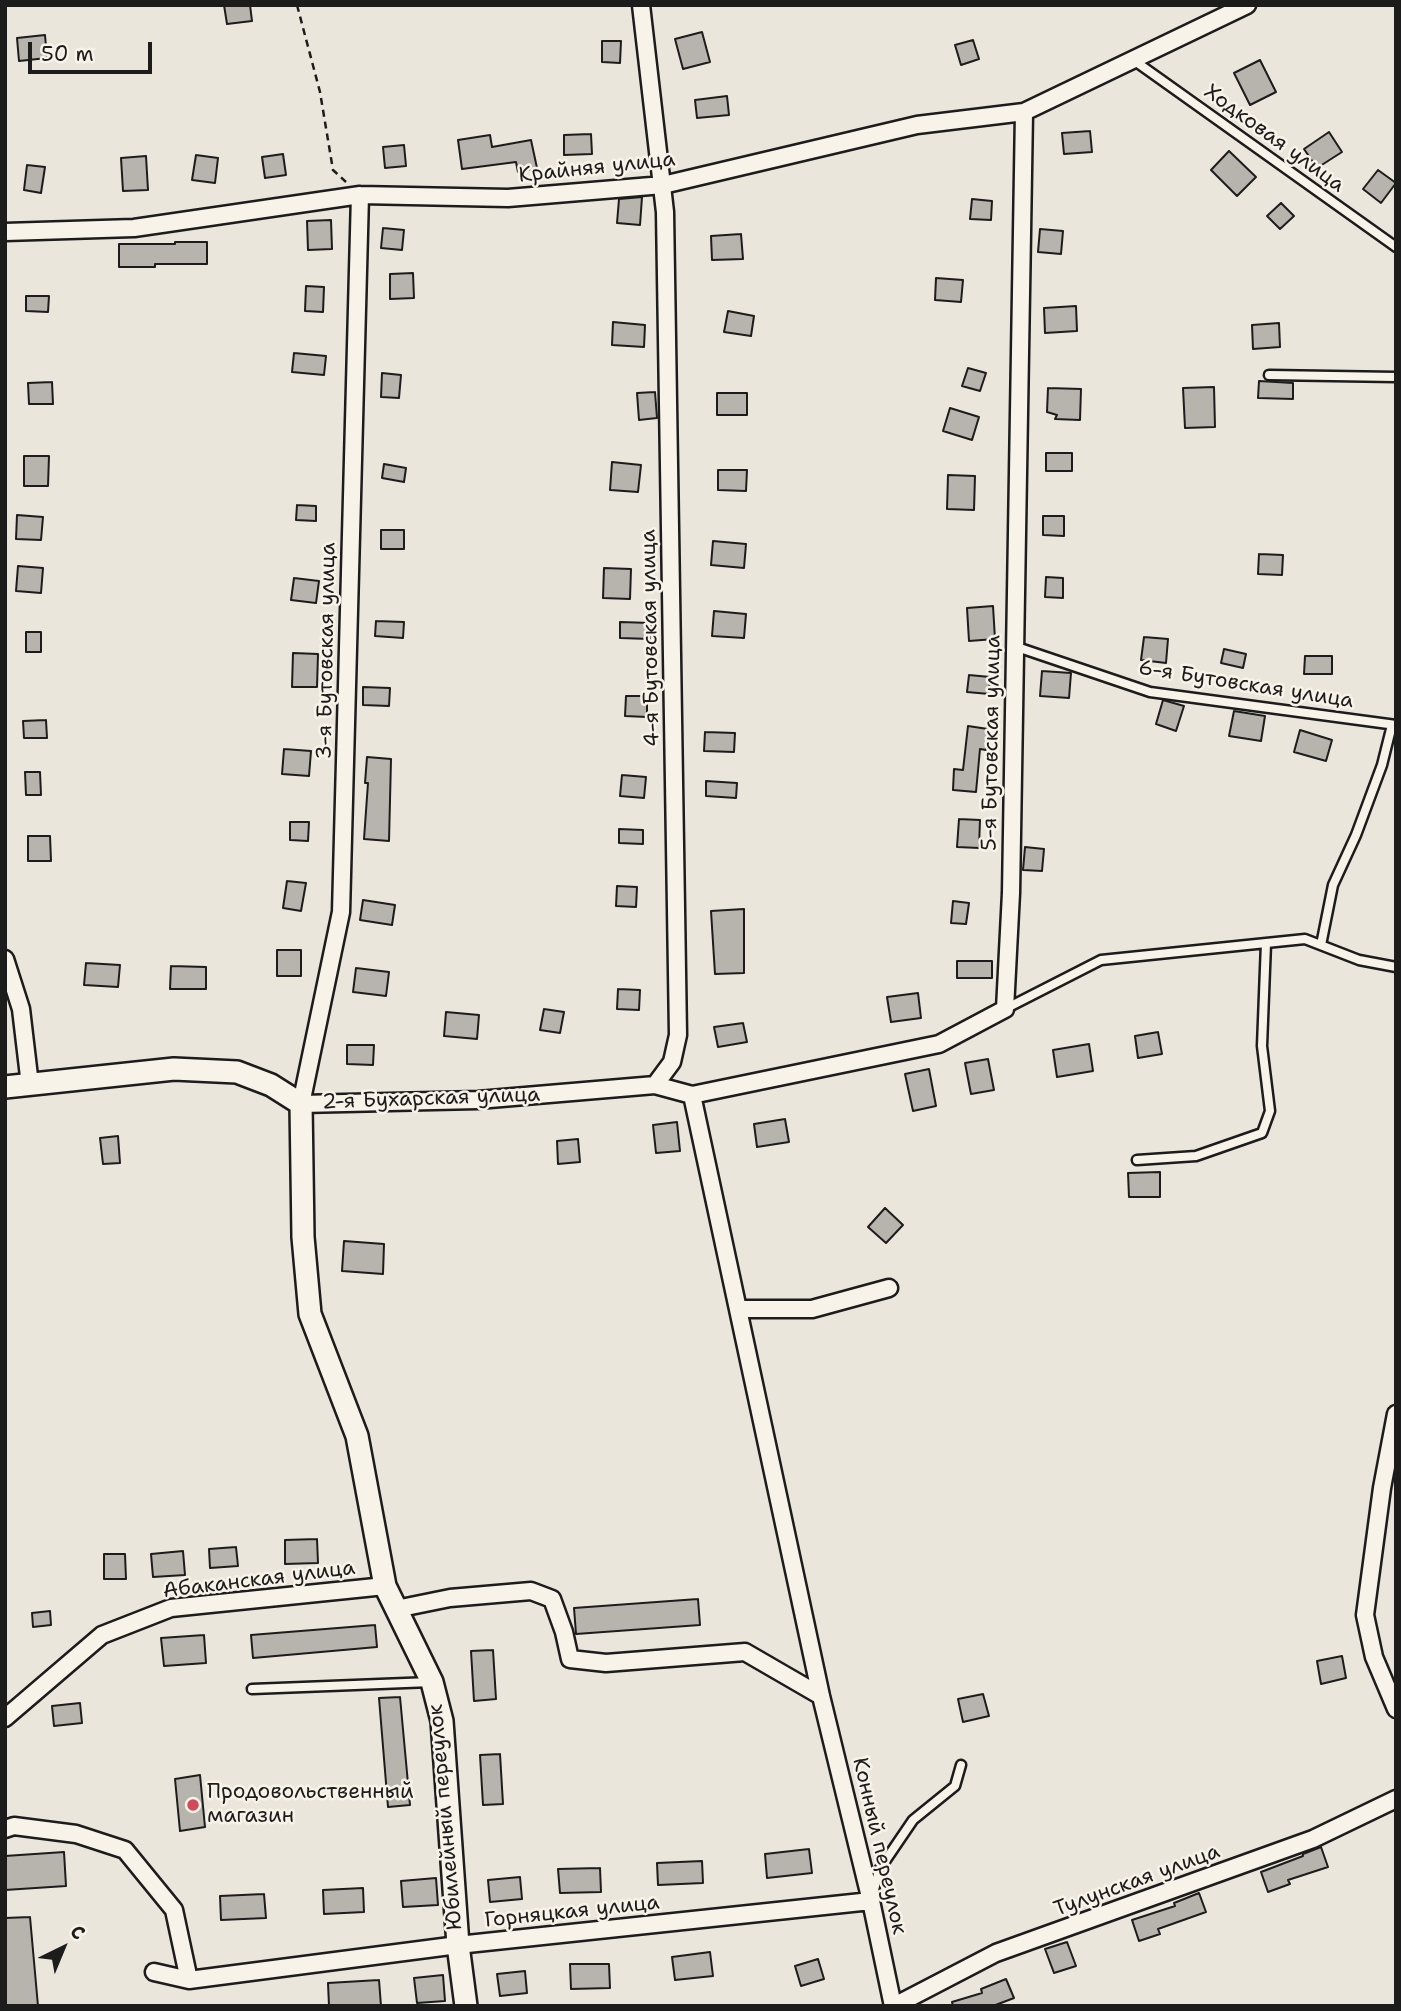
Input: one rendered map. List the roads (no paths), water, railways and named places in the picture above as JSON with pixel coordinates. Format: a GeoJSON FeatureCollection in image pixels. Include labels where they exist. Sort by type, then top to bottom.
{"type":"FeatureCollection","features":[{"type":"Feature","properties":{"kind":"street","name":"4-я Бутовская улица"},"geometry":{"type":"LineString","coordinates":[[641,5],[663,185],[678,1035],[672,1062],[655,1085]]}},
{"type":"Feature","properties":{"kind":"street","name":"Крайняя улица"},"geometry":{"type":"LineString","coordinates":[[5,232],[134,228],[359,195],[508,198],[663,185],[917,125],[1024,112],[1247,5]]}},
{"type":"Feature","properties":{"kind":"street","name":"5-я Бутовская улица"},"geometry":{"type":"LineString","coordinates":[[1005,1009],[1011,893],[1024,112]]}},
{"type":"Feature","properties":{"kind":"street","name":"3-я Бутовская улица"},"geometry":{"type":"LineString","coordinates":[[301,1104],[341,912],[359,195]]}},
{"type":"Feature","properties":{"kind":"street"},"geometry":{"type":"LineString","coordinates":[[5,959],[21,1009],[30,1085]]}},
{"type":"Feature","properties":{"kind":"street"},"geometry":{"type":"LineString","coordinates":[[655,1085],[692,1096],[939,1044],[1005,1009]]}},
{"type":"Feature","properties":{"kind":"street","name":"2-я Бухарская улица"},"geometry":{"type":"LineString","coordinates":[[5,1087],[174,1069],[237,1072],[271,1085],[301,1104],[478,1100],[655,1085]]}},
{"type":"Feature","properties":{"kind":"street","name":"Конный переулок"},"geometry":{"type":"LineString","coordinates":[[692,1096],[821,1696],[894,2006]]}},
{"type":"Feature","properties":{"kind":"street","name":"Юбилейный переулок"},"geometry":{"type":"LineString","coordinates":[[301,1104],[303,1237],[310,1314],[357,1436],[385,1586],[432,1682],[442,1721],[458,1945],[466,2006]]}},
{"type":"Feature","properties":{"kind":"street"},"geometry":{"type":"LineString","coordinates":[[738,1309],[812,1309],[889,1288]]}},
{"type":"Feature","properties":{"kind":"street"},"geometry":{"type":"LineString","coordinates":[[1396,1414],[1382,1488],[1365,1615],[1374,1657],[1396,1709]]}},
{"type":"Feature","properties":{"kind":"street","name":"Абаканская улица"},"geometry":{"type":"LineString","coordinates":[[5,1718],[102,1635],[172,1608],[385,1586]]}},
{"type":"Feature","properties":{"kind":"street"},"geometry":{"type":"LineString","coordinates":[[396,1609],[450,1598],[531,1591],[552,1599],[570,1659],[606,1663],[745,1652],[821,1696]]}},
{"type":"Feature","properties":{"kind":"street","name":"Тулунская улица"},"geometry":{"type":"LineString","coordinates":[[894,2006],[996,1953],[1313,1839],[1396,1800]]}},
{"type":"Feature","properties":{"kind":"street"},"geometry":{"type":"LineString","coordinates":[[5,1829],[13,1826],[76,1834],[125,1850],[174,1910],[190,1980]]}},
{"type":"Feature","properties":{"kind":"street","name":"Горняцкая улица"},"geometry":{"type":"LineString","coordinates":[[154,1972],[190,1980],[458,1945],[871,1902]]}},
{"type":"Feature","properties":{"kind":"lane","name":"Ходковая улица"},"geometry":{"type":"LineString","coordinates":[[1132,59],[1396,247]]}},
{"type":"Feature","properties":{"kind":"lane"},"geometry":{"type":"LineString","coordinates":[[1269,375],[1396,377]]}},
{"type":"Feature","properties":{"kind":"lane","name":"6-я Бутовская улица"},"geometry":{"type":"LineString","coordinates":[[1014,646],[1150,692],[1394,725]]}},
{"type":"Feature","properties":{"kind":"lane"},"geometry":{"type":"LineString","coordinates":[[1321,945],[1333,885],[1369,800],[1394,725]]}},
{"type":"Feature","properties":{"kind":"lane"},"geometry":{"type":"LineString","coordinates":[[1005,1009],[1101,960],[1305,939],[1359,960],[1396,967]]}},
{"type":"Feature","properties":{"kind":"lane"},"geometry":{"type":"LineString","coordinates":[[1137,1160],[1196,1156],[1262,1133],[1270,1111],[1262,1046],[1266,943]]}},
{"type":"Feature","properties":{"kind":"lane"},"geometry":{"type":"LineString","coordinates":[[252,1689],[432,1682]]}},
{"type":"Feature","properties":{"kind":"lane"},"geometry":{"type":"LineString","coordinates":[[871,1902],[879,1870],[914,1820],[955,1786],[961,1765]]}},
{"type":"Feature","properties":{"kind":"place","name":"Продовольственный магазин"},"geometry":{"type":"Point","coordinates":[193,1805]}}]}
